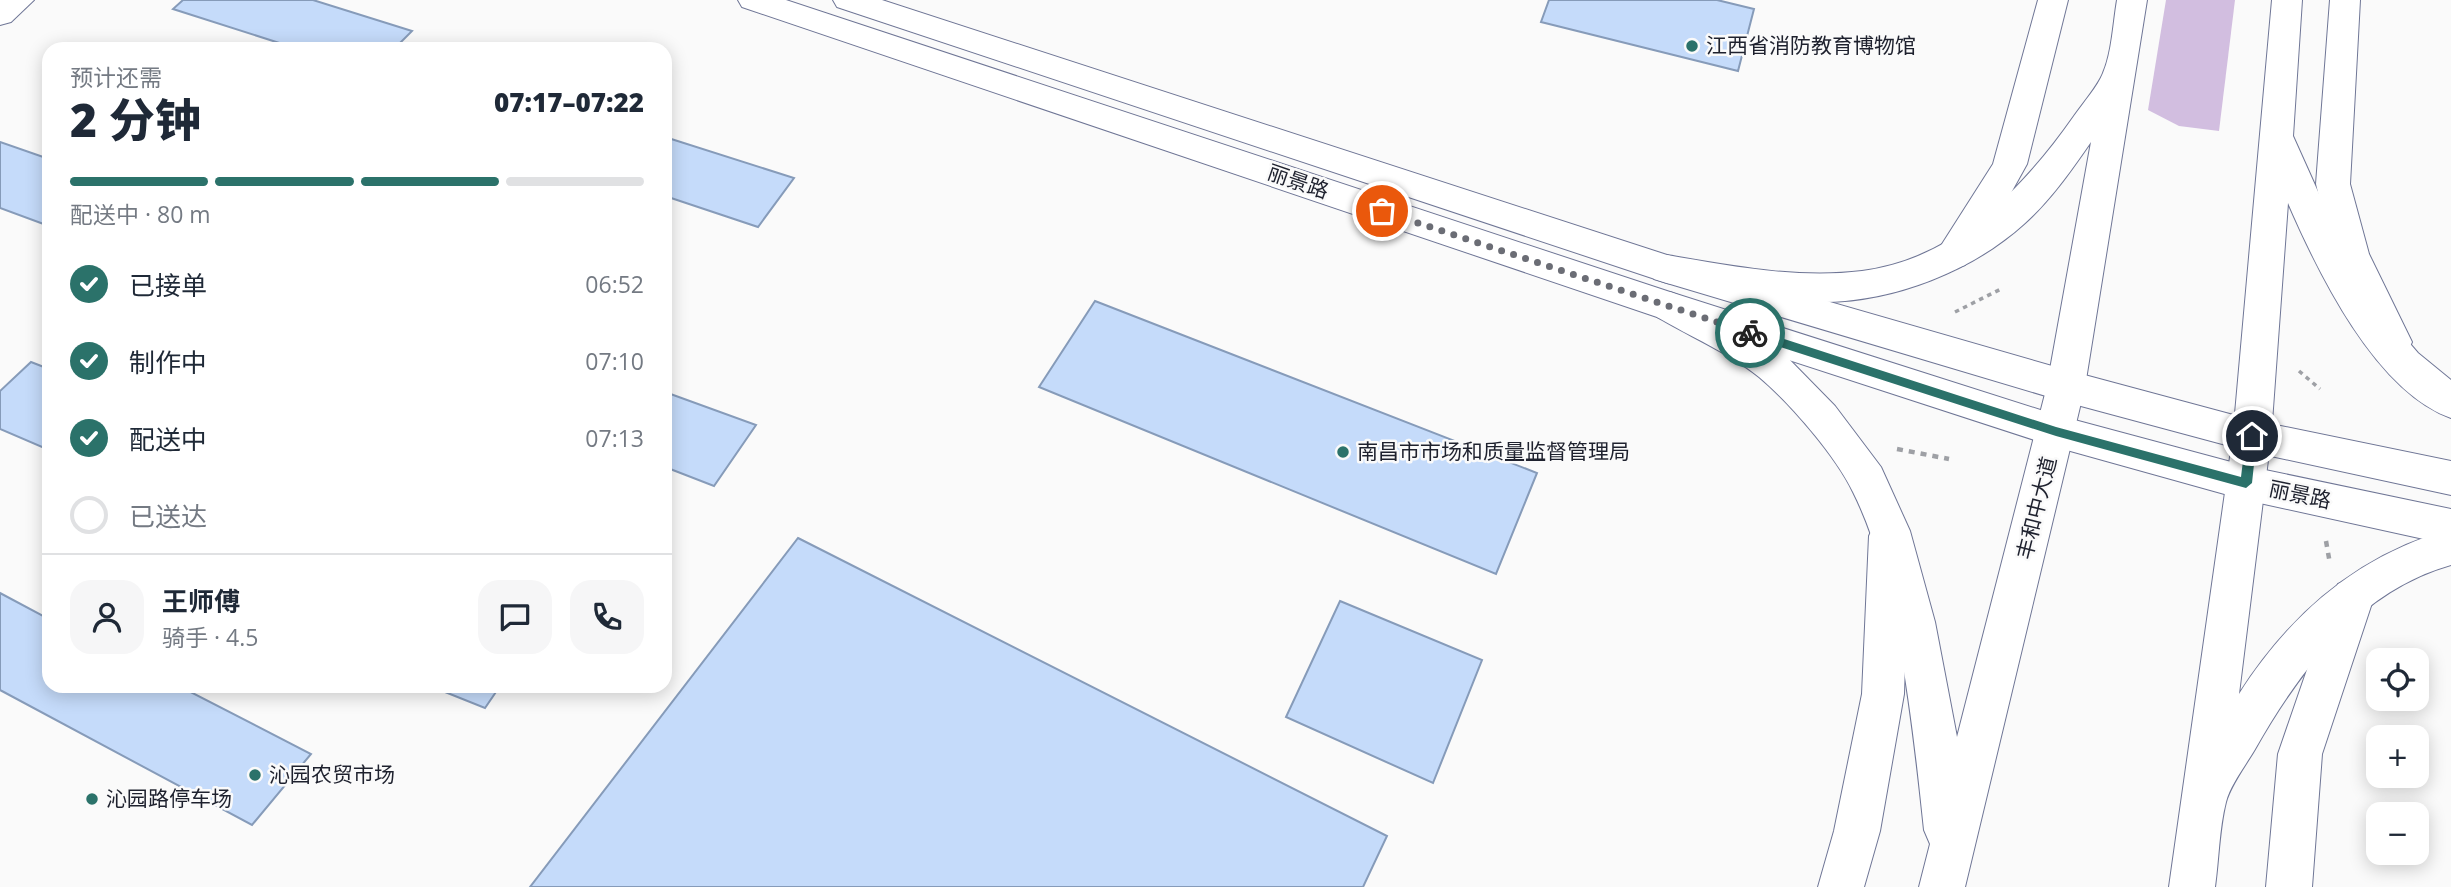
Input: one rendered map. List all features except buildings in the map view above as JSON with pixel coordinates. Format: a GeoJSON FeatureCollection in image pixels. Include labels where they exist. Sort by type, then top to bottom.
{"type":"FeatureCollection","features":[{"type":"Feature","properties":{"kind":"main road"},"geometry":{"type":"LineString","coordinates":[[0,14],[19,0]]}},
{"type":"Feature","properties":{"kind":"main road","name":"丽景路"},"geometry":{"type":"LineString","coordinates":[[753,0],[1669,288],[2066,386],[2252,436],[2451,478]]}},
{"type":"Feature","properties":{"kind":"main road","name":"丽景路"},"geometry":{"type":"LineString","coordinates":[[848,0],[1669,288],[2056,431],[2246,483],[2451,527]]}},
{"type":"Feature","properties":{"kind":"main road"},"geometry":{"type":"LineString","coordinates":[[1953,255],[1984,211],[2010,164],[2053,0]]}},
{"type":"Feature","properties":{"kind":"main road","name":"丰和中大道"},"geometry":{"type":"LineString","coordinates":[[1946,871],[2066,386],[2132,0]]}},
{"type":"Feature","properties":{"kind":"main road"},"geometry":{"type":"LineString","coordinates":[[2192,887],[2252,436],[2287,0]]}},
{"type":"Feature","properties":{"kind":"main road"},"geometry":{"type":"LineString","coordinates":[[2346,0],[2333,184],[2351,254],[2404,363]]}},
{"type":"Feature","properties":{"kind":"main road"},"geometry":{"type":"LineString","coordinates":[[1669,288],[1836,288],[1895,280],[1953,255],[2014,213],[2068,149],[2120,75]]}},
{"type":"Feature","properties":{"kind":"main road"},"geometry":{"type":"LineString","coordinates":[[2276,135],[2314,225],[2353,299],[2404,363],[2451,402]]}},
{"type":"Feature","properties":{"kind":"main road"},"geometry":{"type":"LineString","coordinates":[[1669,288],[1771,365],[1822,417],[1867,479],[1890,531],[1914,622],[1936,740],[1946,871]]}},
{"type":"Feature","properties":{"kind":"main road"},"geometry":{"type":"LineString","coordinates":[[1841,887],[1857,831],[1883,694],[1890,531]]}},
{"type":"Feature","properties":{"kind":"main road"},"geometry":{"type":"LineString","coordinates":[[2205,793],[2280,670],[2338,607],[2394,568],[2451,547]]}},
{"type":"Feature","properties":{"kind":"main road"},"geometry":{"type":"LineString","coordinates":[[2289,887],[2300,754],[2353,597]]}},
{"type":"Feature","properties":{"kind":"path"},"geometry":{"type":"LineString","coordinates":[[1945,318],[2003,288]]}},
{"type":"Feature","properties":{"kind":"path"},"geometry":{"type":"LineString","coordinates":[[2294,367],[2320,389]]}},
{"type":"Feature","properties":{"kind":"path"},"geometry":{"type":"LineString","coordinates":[[1885,446],[1949,458]]}},
{"type":"Feature","properties":{"kind":"shaded area"},"geometry":{"type":"Polygon","coordinates":[[[2166,0],[2235,0],[2219,131],[2179,126],[2148,110],[2166,0]]]}},
{"type":"Feature","properties":{"kind":"way so far"},"geometry":{"type":"LineString","coordinates":[[1382,211],[1750,333]]}},
{"type":"Feature","properties":{"kind":"place","name":"江西省消防教育博物馆"},"geometry":{"type":"Point","coordinates":[1692,46]}},
{"type":"Feature","properties":{"kind":"place","name":"南昌市市场和质量监督管理局"},"geometry":{"type":"Point","coordinates":[1343,452]}},
{"type":"Feature","properties":{"kind":"place","name":"沁园农贸市场"},"geometry":{"type":"Point","coordinates":[255,775]}},
{"type":"Feature","properties":{"kind":"place","name":"沁园路停车场"},"geometry":{"type":"Point","coordinates":[92,799]}},
{"type":"Feature","properties":{"kind":"route"},"geometry":{"type":"LineString","coordinates":[[1750,333],[2056,431],[2246,483],[2252,436]]}}]}
